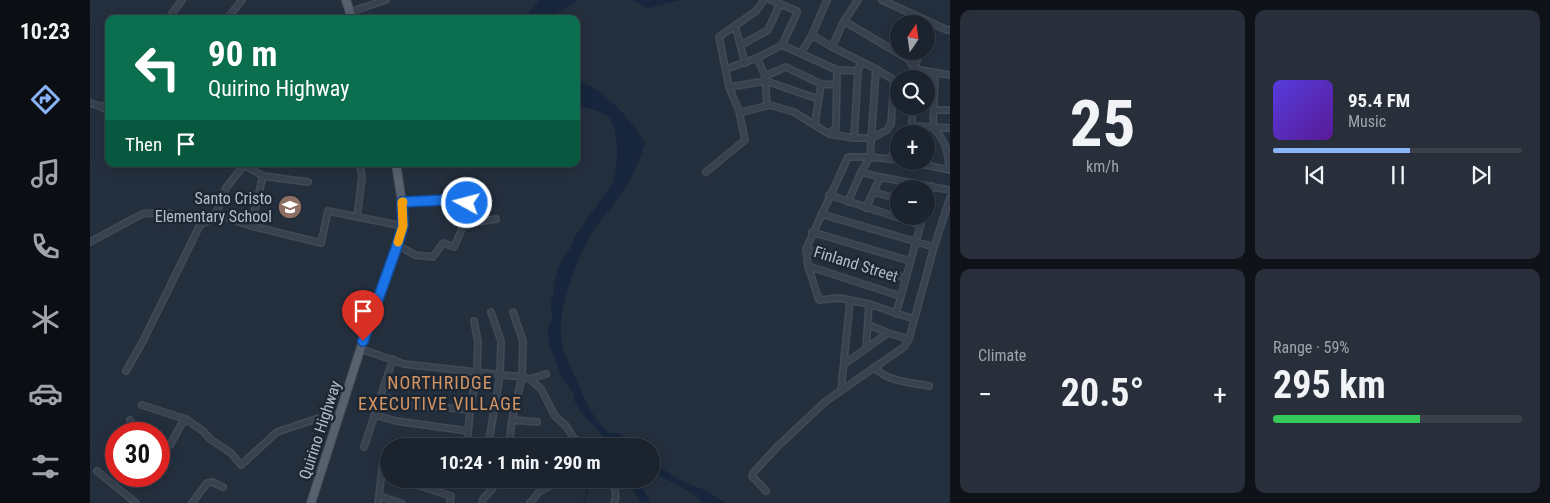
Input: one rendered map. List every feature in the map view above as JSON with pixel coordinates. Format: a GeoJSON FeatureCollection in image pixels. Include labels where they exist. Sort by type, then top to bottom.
{"type":"FeatureCollection","features":[{"type":"Feature","properties":{"kind":"main road"},"geometry":{"type":"LineString","coordinates":[[346,0],[351,15]]}},
{"type":"Feature","properties":{"kind":"main road","name":"Quirino Highway"},"geometry":{"type":"LineString","coordinates":[[311,503],[403,226],[402,202],[396,167]]}},
{"type":"Feature","properties":{"kind":"street"},"geometry":{"type":"LineString","coordinates":[[171,15],[182,0]]}},
{"type":"Feature","properties":{"kind":"street"},"geometry":{"type":"LineString","coordinates":[[230,15],[242,0]]}},
{"type":"Feature","properties":{"kind":"street"},"geometry":{"type":"LineString","coordinates":[[353,15],[386,0]]}},
{"type":"Feature","properties":{"kind":"street"},"geometry":{"type":"LineString","coordinates":[[706,172],[745,140],[739,111],[729,87],[719,37],[756,11],[764,0]]}},
{"type":"Feature","properties":{"kind":"street"},"geometry":{"type":"LineString","coordinates":[[726,69],[757,58],[782,45],[797,13],[796,9],[771,0]]}},
{"type":"Feature","properties":{"kind":"street"},"geometry":{"type":"LineString","coordinates":[[801,53],[812,35],[827,0]]}},
{"type":"Feature","properties":{"kind":"street"},"geometry":{"type":"LineString","coordinates":[[832,47],[844,21],[858,0]]}},
{"type":"Feature","properties":{"kind":"street"},"geometry":{"type":"LineString","coordinates":[[882,0],[909,15]]}},
{"type":"Feature","properties":{"kind":"street"},"geometry":{"type":"LineString","coordinates":[[741,45],[768,30],[780,4]]}},
{"type":"Feature","properties":{"kind":"street"},"geometry":{"type":"LineString","coordinates":[[844,21],[908,59],[915,69],[920,70]]}},
{"type":"Feature","properties":{"kind":"street"},"geometry":{"type":"LineString","coordinates":[[735,25],[745,63]]}},
{"type":"Feature","properties":{"kind":"street"},"geometry":{"type":"LineString","coordinates":[[935,26],[950,30]]}},
{"type":"Feature","properties":{"kind":"street"},"geometry":{"type":"LineString","coordinates":[[739,111],[742,112],[770,105],[794,112],[815,123],[830,134],[854,138],[872,138],[890,128],[894,84],[892,77],[812,35]]}},
{"type":"Feature","properties":{"kind":"street"},"geometry":{"type":"LineString","coordinates":[[782,45],[837,70],[858,71]]}},
{"type":"Feature","properties":{"kind":"street"},"geometry":{"type":"LineString","coordinates":[[757,58],[766,78],[766,106]]}},
{"type":"Feature","properties":{"kind":"street"},"geometry":{"type":"LineString","coordinates":[[915,69],[917,60]]}},
{"type":"Feature","properties":{"kind":"street"},"geometry":{"type":"LineString","coordinates":[[854,138],[858,71],[861,61]]}},
{"type":"Feature","properties":{"kind":"street"},"geometry":{"type":"LineString","coordinates":[[729,87],[766,78],[786,67],[821,84],[837,85]]}},
{"type":"Feature","properties":{"kind":"street"},"geometry":{"type":"LineString","coordinates":[[848,202],[870,157],[876,69]]}},
{"type":"Feature","properties":{"kind":"street"},"geometry":{"type":"LineString","coordinates":[[830,134],[836,128],[837,70]]}},
{"type":"Feature","properties":{"kind":"street"},"geometry":{"type":"LineString","coordinates":[[935,73],[950,75]]}},
{"type":"Feature","properties":{"kind":"street"},"geometry":{"type":"LineString","coordinates":[[766,78],[818,98]]}},
{"type":"Feature","properties":{"kind":"street"},"geometry":{"type":"LineString","coordinates":[[815,123],[821,84]]}},
{"type":"Feature","properties":{"kind":"street"},"geometry":{"type":"LineString","coordinates":[[90,103],[105,109]]}},
{"type":"Feature","properties":{"kind":"street"},"geometry":{"type":"LineString","coordinates":[[935,110],[950,110]]}},
{"type":"Feature","properties":{"kind":"street"},"geometry":{"type":"LineString","coordinates":[[935,128],[950,128]]}},
{"type":"Feature","properties":{"kind":"street"},"geometry":{"type":"LineString","coordinates":[[935,130],[948,147],[950,170],[935,167]]}},
{"type":"Feature","properties":{"kind":"street"},"geometry":{"type":"LineString","coordinates":[[890,158],[848,157],[812,232],[806,249],[808,266],[819,300],[840,298],[870,304],[914,319]]}},
{"type":"Feature","properties":{"kind":"street"},"geometry":{"type":"LineString","coordinates":[[214,218],[226,188],[242,167]]}},
{"type":"Feature","properties":{"kind":"street"},"geometry":{"type":"LineString","coordinates":[[247,167],[263,176],[308,182]]}},
{"type":"Feature","properties":{"kind":"street"},"geometry":{"type":"LineString","coordinates":[[357,217],[362,177],[360,167]]}},
{"type":"Feature","properties":{"kind":"street"},"geometry":{"type":"LineString","coordinates":[[861,172],[893,180]]}},
{"type":"Feature","properties":{"kind":"street"},"geometry":{"type":"LineString","coordinates":[[251,226],[263,176]]}},
{"type":"Feature","properties":{"kind":"street"},"geometry":{"type":"LineString","coordinates":[[866,208],[880,178]]}},
{"type":"Feature","properties":{"kind":"street"},"geometry":{"type":"LineString","coordinates":[[935,187],[950,190]]}},
{"type":"Feature","properties":{"kind":"street"},"geometry":{"type":"LineString","coordinates":[[873,192],[890,197]]}},
{"type":"Feature","properties":{"kind":"street"},"geometry":{"type":"LineString","coordinates":[[829,196],[890,215]]}},
{"type":"Feature","properties":{"kind":"street"},"geometry":{"type":"LineString","coordinates":[[766,491],[752,476],[753,473],[826,401],[904,347],[909,339],[934,247],[950,198]]}},
{"type":"Feature","properties":{"kind":"street"},"geometry":{"type":"LineString","coordinates":[[397,246],[414,255],[433,256],[443,243],[454,247],[464,221],[467,203],[445,200],[402,202]]}},
{"type":"Feature","properties":{"kind":"street"},"geometry":{"type":"LineString","coordinates":[[126,371],[143,341],[199,227],[203,223],[222,216],[251,226],[321,243],[328,211],[403,226]]}},
{"type":"Feature","properties":{"kind":"street"},"geometry":{"type":"LineString","coordinates":[[90,242],[142,214],[166,212],[203,223]]}},
{"type":"Feature","properties":{"kind":"street"},"geometry":{"type":"LineString","coordinates":[[821,214],[934,247]]}},
{"type":"Feature","properties":{"kind":"street"},"geometry":{"type":"LineString","coordinates":[[464,221],[477,222],[496,219]]}},
{"type":"Feature","properties":{"kind":"street"},"geometry":{"type":"LineString","coordinates":[[896,314],[921,225]]}},
{"type":"Feature","properties":{"kind":"street"},"geometry":{"type":"LineString","coordinates":[[812,232],[910,261]]}},
{"type":"Feature","properties":{"kind":"street","name":"Finland Street"},"geometry":{"type":"LineString","coordinates":[[806,249],[905,278]]}},
{"type":"Feature","properties":{"kind":"street"},"geometry":{"type":"LineString","coordinates":[[808,266],[900,296]]}},
{"type":"Feature","properties":{"kind":"street"},"geometry":{"type":"LineString","coordinates":[[841,390],[850,301]]}},
{"type":"Feature","properties":{"kind":"street"},"geometry":{"type":"LineString","coordinates":[[866,349],[870,304]]}},
{"type":"Feature","properties":{"kind":"street"},"geometry":{"type":"LineString","coordinates":[[489,438],[500,375],[501,341],[491,312]]}},
{"type":"Feature","properties":{"kind":"street"},"geometry":{"type":"LineString","coordinates":[[510,438],[522,376],[522,341],[513,312]]}},
{"type":"Feature","properties":{"kind":"street"},"geometry":{"type":"LineString","coordinates":[[468,438],[470,410],[477,372],[478,342],[474,321]]}},
{"type":"Feature","properties":{"kind":"street"},"geometry":{"type":"LineString","coordinates":[[869,324],[888,333],[909,339]]}},
{"type":"Feature","properties":{"kind":"street"},"geometry":{"type":"LineString","coordinates":[[844,364],[888,333]]}},
{"type":"Feature","properties":{"kind":"street"},"geometry":{"type":"LineString","coordinates":[[361,349],[404,364],[522,376],[530,379],[541,388],[555,416],[575,438]]}},
{"type":"Feature","properties":{"kind":"street"},"geometry":{"type":"LineString","coordinates":[[364,447],[393,359]]}},
{"type":"Feature","properties":{"kind":"street"},"geometry":{"type":"LineString","coordinates":[[875,368],[880,373],[891,378],[929,386]]}},
{"type":"Feature","properties":{"kind":"street"},"geometry":{"type":"LineString","coordinates":[[530,379],[546,374]]}},
{"type":"Feature","properties":{"kind":"street"},"geometry":{"type":"LineString","coordinates":[[382,396],[406,404],[470,410]]}},
{"type":"Feature","properties":{"kind":"street"},"geometry":{"type":"LineString","coordinates":[[142,405],[185,419],[231,453],[241,465],[276,432],[322,418],[337,423]]}},
{"type":"Feature","properties":{"kind":"street"},"geometry":{"type":"LineString","coordinates":[[375,415],[396,421],[468,430]]}},
{"type":"Feature","properties":{"kind":"street"},"geometry":{"type":"LineString","coordinates":[[170,445],[185,419]]}},
{"type":"Feature","properties":{"kind":"street"},"geometry":{"type":"LineString","coordinates":[[512,420],[537,422]]}},
{"type":"Feature","properties":{"kind":"street"},"geometry":{"type":"LineString","coordinates":[[97,471],[136,503]]}},
{"type":"Feature","properties":{"kind":"street"},"geometry":{"type":"LineString","coordinates":[[192,503],[207,483],[212,482],[223,486]]}},
{"type":"Feature","properties":{"kind":"street"},"geometry":{"type":"LineString","coordinates":[[378,503],[380,488]]}},
{"type":"Feature","properties":{"kind":"street"},"geometry":{"type":"LineString","coordinates":[[427,488],[452,496],[450,503]]}},
{"type":"Feature","properties":{"kind":"street"},"geometry":{"type":"LineString","coordinates":[[482,503],[483,499],[493,488]]}},
{"type":"Feature","properties":{"kind":"street"},"geometry":{"type":"LineString","coordinates":[[530,503],[539,492],[546,488]]}},
{"type":"Feature","properties":{"kind":"street"},"geometry":{"type":"LineString","coordinates":[[614,488],[616,498],[614,503]]}},
{"type":"Feature","properties":{"kind":"street"},"geometry":{"type":"LineString","coordinates":[[379,496],[401,503]]}},
{"type":"Feature","properties":{"kind":"water"},"geometry":{"type":"Polygon","coordinates":[[[539,0],[578,0],[554,15],[527,15],[539,0]]]}},
{"type":"Feature","properties":{"kind":"water"},"geometry":{"type":"Polygon","coordinates":[[[633,0],[681,0],[649,8],[633,0]]]}},
{"type":"Feature","properties":{"kind":"water"},"geometry":{"type":"Polygon","coordinates":[[[580,82],[595,89],[610,100],[624,114],[645,143],[637,165],[625,188],[597,225],[583,250],[566,294],[561,324],[561,337],[564,352],[589,408],[604,428],[611,434],[617,433],[624,438],[605,438],[581,412],[574,400],[574,394],[562,378],[549,344],[548,326],[552,321],[551,302],[559,266],[576,235],[613,183],[617,158],[616,137],[611,120],[603,113],[580,106],[580,82]]]}},
{"type":"Feature","properties":{"kind":"water"},"geometry":{"type":"Polygon","coordinates":[[[660,468],[680,480],[707,491],[726,503],[703,503],[690,492],[660,476],[660,468]]]}},
{"type":"Feature","properties":{"kind":"waterway"},"geometry":{"type":"LineString","coordinates":[[584,503],[588,488]]}},
{"type":"Feature","properties":{"kind":"waterway"},"geometry":{"type":"LineString","coordinates":[[637,488],[646,503]]}},
{"type":"Feature","properties":{"kind":"slow traffic"},"geometry":{"type":"LineString","coordinates":[[398,242],[403,226],[403,202]]}},
{"type":"Feature","properties":{"kind":"place","name":"Santo Cristo Elementary School"},"geometry":{"type":"Point","coordinates":[290,207]}},
{"type":"Feature","properties":{"kind":"district","name":"NORTHRIDGE EXECUTIVE VILLAGE"},"geometry":{"type":"Point","coordinates":[440,392]}},
{"type":"Feature","properties":{"kind":"route"},"geometry":{"type":"LineString","coordinates":[[363,341],[393,260],[403,226],[402,202],[445,200],[467,203]]}}]}
